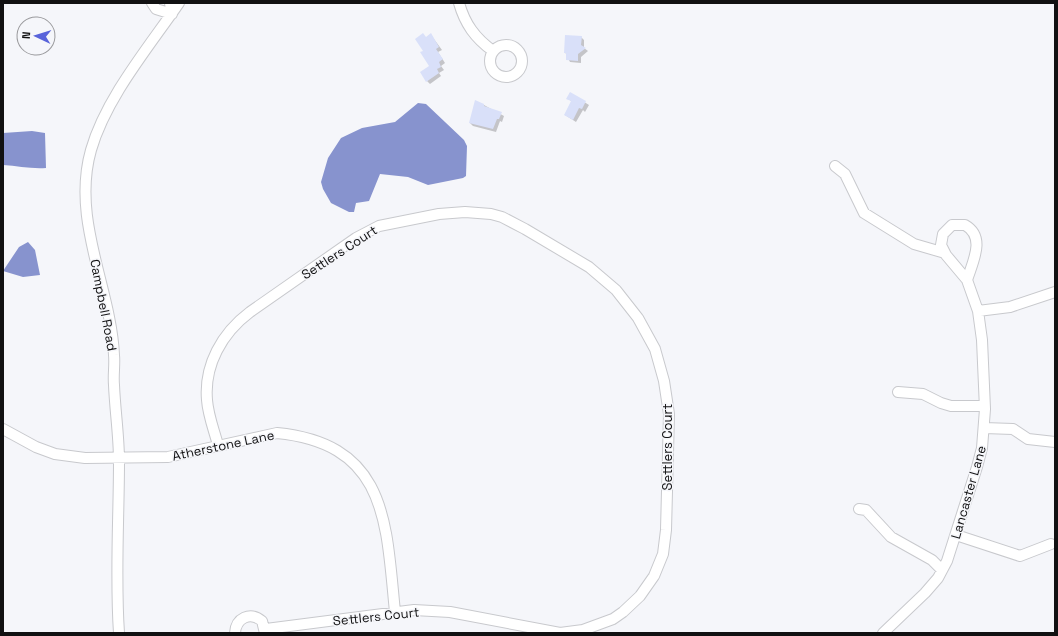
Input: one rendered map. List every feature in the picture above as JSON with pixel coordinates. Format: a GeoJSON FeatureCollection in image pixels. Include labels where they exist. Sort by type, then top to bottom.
{"type":"FeatureCollection","features":[{"type":"Feature","properties":{"kind":"street"},"geometry":{"type":"LineString","coordinates":[[152,3],[156,9],[172,14],[170,3]]}},
{"type":"Feature","properties":{"kind":"street","name":"Campbell Road"},"geometry":{"type":"LineString","coordinates":[[119,633],[119,458],[114,384],[114,354],[110,325],[86,210],[85,180],[91,150],[101,123],[131,72],[179,3]]}},
{"type":"Feature","properties":{"kind":"street"},"geometry":{"type":"LineString","coordinates":[[459,3],[466,21],[475,36],[493,51]]}},
{"type":"Feature","properties":{"kind":"street"},"geometry":{"type":"LineString","coordinates":[[835,166],[845,174],[864,213],[914,244],[945,253]]}},
{"type":"Feature","properties":{"kind":"street","name":"Settlers Court"},"geometry":{"type":"LineString","coordinates":[[218,445],[209,410],[207,383],[214,356],[228,333],[250,312],[356,238],[379,226],[439,214],[465,212],[491,214],[502,217],[540,237],[589,267],[608,282],[624,299],[644,327],[658,360],[666,391],[669,426],[666,530],[663,554],[651,581],[640,596],[618,616],[593,627],[572,632],[549,632],[450,612],[414,610],[266,631],[262,621],[258,618],[249,616],[237,623],[235,633]]}},
{"type":"Feature","properties":{"kind":"street"},"geometry":{"type":"LineString","coordinates":[[945,253],[941,245],[941,240],[947,229],[952,225],[965,225],[975,233],[977,245],[967,280]]}},
{"type":"Feature","properties":{"kind":"street","name":"Lancaster Lane"},"geometry":{"type":"LineString","coordinates":[[883,633],[926,593],[942,570],[956,535],[977,467],[984,428],[985,406],[983,355],[978,312],[967,280],[945,253]]}},
{"type":"Feature","properties":{"kind":"street"},"geometry":{"type":"LineString","coordinates":[[978,312],[1010,307],[1055,292]]}},
{"type":"Feature","properties":{"kind":"street"},"geometry":{"type":"LineString","coordinates":[[898,392],[923,394],[951,406],[985,406]]}},
{"type":"Feature","properties":{"kind":"street"},"geometry":{"type":"LineString","coordinates":[[984,428],[1013,429],[1028,439],[1055,442]]}},
{"type":"Feature","properties":{"kind":"street","name":"Atherstone Lane"},"geometry":{"type":"LineString","coordinates":[[3,429],[36,447],[55,454],[85,458],[168,457],[262,435],[277,433],[293,435],[326,445],[349,460],[368,480],[383,513],[386,527],[395,612]]}},
{"type":"Feature","properties":{"kind":"street"},"geometry":{"type":"LineString","coordinates":[[859,509],[866,510],[891,537],[932,560],[942,570]]}},
{"type":"Feature","properties":{"kind":"street"},"geometry":{"type":"LineString","coordinates":[[956,535],[1020,556],[1051,544]]}},
{"type":"Feature","properties":{"kind":"water"},"geometry":{"type":"Polygon","coordinates":[[[418,103],[426,104],[464,140],[467,146],[466,176],[463,178],[428,185],[408,177],[380,174],[369,201],[356,203],[354,212],[349,212],[331,203],[323,189],[321,182],[328,158],[341,138],[362,128],[395,122],[418,103]]]}},
{"type":"Feature","properties":{"kind":"water"},"geometry":{"type":"Polygon","coordinates":[[[32,131],[45,133],[46,168],[3,165],[3,133],[32,131]]]}},
{"type":"Feature","properties":{"kind":"water"},"geometry":{"type":"Polygon","coordinates":[[[28,242],[35,250],[40,275],[23,277],[3,271],[19,247],[28,242]]]}},
{"type":"Feature","properties":{"kind":"building"},"geometry":{"type":"Polygon","coordinates":[[[423,33],[426,37],[431,33],[439,47],[436,49],[443,59],[439,62],[441,67],[437,69],[439,73],[426,82],[420,72],[429,66],[420,52],[423,51],[415,39],[423,33]]]}},
{"type":"Feature","properties":{"kind":"building"},"geometry":{"type":"Polygon","coordinates":[[[565,35],[582,36],[581,45],[586,48],[578,54],[578,61],[566,60],[566,53],[564,53],[565,35]]]}},
{"type":"Feature","properties":{"kind":"building"},"geometry":{"type":"Polygon","coordinates":[[[570,92],[586,101],[582,109],[579,108],[573,120],[564,115],[571,101],[566,99],[570,92]]]}},
{"type":"Feature","properties":{"kind":"building"},"geometry":{"type":"Polygon","coordinates":[[[475,100],[484,104],[484,106],[502,112],[493,129],[469,123],[475,100]]]}}]}
